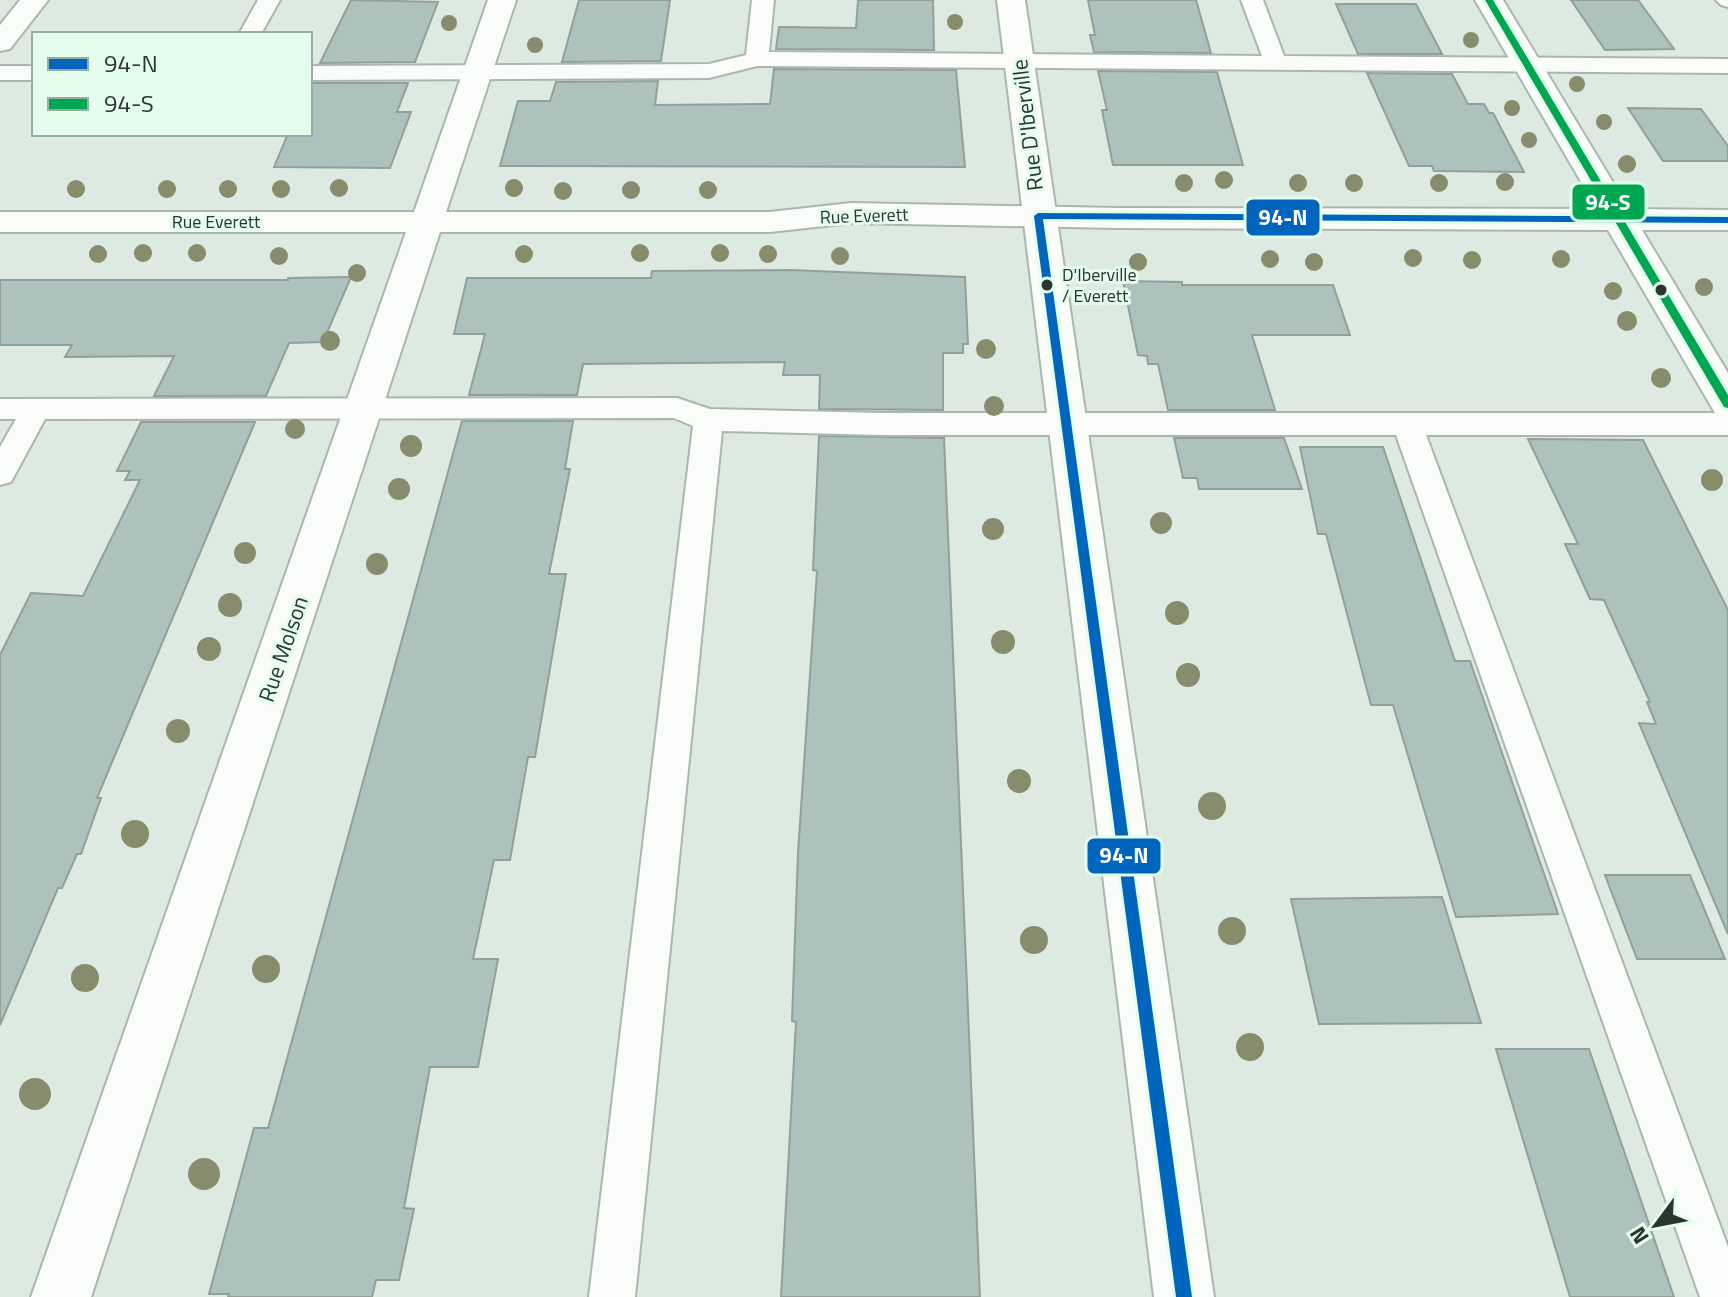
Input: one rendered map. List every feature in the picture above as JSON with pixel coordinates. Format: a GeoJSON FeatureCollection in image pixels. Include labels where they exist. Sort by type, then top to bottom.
{"type":"FeatureCollection","features":[{"type":"Feature","properties":{"kind":"street"},"geometry":{"type":"LineString","coordinates":[[0,43],[34,0]]}},
{"type":"Feature","properties":{"kind":"street","name":"Rue Molson"},"geometry":{"type":"LineString","coordinates":[[61,1297],[502,0]]}},
{"type":"Feature","properties":{"kind":"street","name":"Rue D'Iberville"},"geometry":{"type":"LineString","coordinates":[[1011,0],[1184,1297]]}},
{"type":"Feature","properties":{"kind":"street"},"geometry":{"type":"LineString","coordinates":[[1489,0],[1728,404]]}},
{"type":"Feature","properties":{"kind":"street","name":"Rue Everett"},"geometry":{"type":"LineString","coordinates":[[0,222],[770,222],[851,213],[1728,220]]}},
{"type":"Feature","properties":{"kind":"lane"},"geometry":{"type":"LineString","coordinates":[[251,32],[269,0]]}},
{"type":"Feature","properties":{"kind":"lane"},"geometry":{"type":"LineString","coordinates":[[757,59],[763,0]]}},
{"type":"Feature","properties":{"kind":"lane"},"geometry":{"type":"LineString","coordinates":[[1252,0],[1276,64]]}},
{"type":"Feature","properties":{"kind":"lane"},"geometry":{"type":"LineString","coordinates":[[312,73],[709,71],[757,59],[1728,66]]}},
{"type":"Feature","properties":{"kind":"lane"},"geometry":{"type":"LineString","coordinates":[[0,73],[32,73]]}},
{"type":"Feature","properties":{"kind":"lane"},"geometry":{"type":"LineString","coordinates":[[0,409],[677,408],[708,420],[1067,425],[1728,424]]}},
{"type":"Feature","properties":{"kind":"lane"},"geometry":{"type":"LineString","coordinates":[[0,474],[36,409]]}},
{"type":"Feature","properties":{"kind":"lane"},"geometry":{"type":"LineString","coordinates":[[612,1297],[708,420]]}},
{"type":"Feature","properties":{"kind":"lane"},"geometry":{"type":"LineString","coordinates":[[1408,426],[1723,1297]]}},
{"type":"Feature","properties":{"kind":"building"},"geometry":{"type":"Polygon","coordinates":[[[351,0],[438,2],[415,62],[320,63],[351,0]]]}},
{"type":"Feature","properties":{"kind":"building"},"geometry":{"type":"Polygon","coordinates":[[[579,0],[670,0],[661,61],[562,62],[579,0]]]}},
{"type":"Feature","properties":{"kind":"building"},"geometry":{"type":"Polygon","coordinates":[[[858,0],[933,0],[934,50],[776,49],[779,27],[856,28],[858,0]]]}},
{"type":"Feature","properties":{"kind":"building"},"geometry":{"type":"Polygon","coordinates":[[[1088,0],[1196,0],[1211,53],[1094,52],[1090,35],[1095,35],[1088,0]]]}},
{"type":"Feature","properties":{"kind":"building"},"geometry":{"type":"Polygon","coordinates":[[[1571,0],[1638,0],[1674,49],[1605,50],[1571,0]]]}},
{"type":"Feature","properties":{"kind":"building"},"geometry":{"type":"Polygon","coordinates":[[[1336,4],[1416,4],[1442,54],[1358,54],[1336,4]]]}},
{"type":"Feature","properties":{"kind":"building"},"geometry":{"type":"Polygon","coordinates":[[[774,69],[956,70],[965,167],[500,166],[518,101],[550,101],[556,82],[658,81],[655,105],[770,104],[774,69]]]}},
{"type":"Feature","properties":{"kind":"building"},"geometry":{"type":"Polygon","coordinates":[[[1098,71],[1217,72],[1243,165],[1113,165],[1102,110],[1107,110],[1098,71]]]}},
{"type":"Feature","properties":{"kind":"building"},"geometry":{"type":"Polygon","coordinates":[[[1367,73],[1452,74],[1468,104],[1484,104],[1489,113],[1493,113],[1524,172],[1434,171],[1432,166],[1409,166],[1367,73]]]}},
{"type":"Feature","properties":{"kind":"building"},"geometry":{"type":"Polygon","coordinates":[[[312,83],[408,83],[397,112],[411,112],[390,168],[274,167],[287,136],[312,136],[312,83]]]}},
{"type":"Feature","properties":{"kind":"building"},"geometry":{"type":"Polygon","coordinates":[[[1628,108],[1701,109],[1728,146],[1728,161],[1663,161],[1628,108]]]}},
{"type":"Feature","properties":{"kind":"building"},"geometry":{"type":"Polygon","coordinates":[[[790,270],[965,277],[968,344],[963,344],[963,353],[943,353],[943,410],[819,409],[820,375],[783,375],[785,362],[583,364],[577,395],[469,395],[485,334],[454,334],[467,278],[651,278],[652,271],[790,270]]]}},
{"type":"Feature","properties":{"kind":"building"},"geometry":{"type":"Polygon","coordinates":[[[351,277],[323,342],[289,343],[266,396],[154,396],[174,356],[65,357],[72,345],[0,345],[0,280],[288,280],[351,277]]]}},
{"type":"Feature","properties":{"kind":"building"},"geometry":{"type":"Polygon","coordinates":[[[1123,281],[1182,282],[1182,285],[1333,285],[1350,335],[1252,335],[1275,410],[1168,410],[1158,364],[1148,364],[1147,356],[1138,355],[1123,281]]]}},
{"type":"Feature","properties":{"kind":"building"},"geometry":{"type":"Polygon","coordinates":[[[462,421],[573,421],[565,469],[570,469],[549,574],[566,574],[535,757],[528,757],[510,860],[494,860],[473,959],[498,959],[478,1067],[430,1067],[404,1208],[414,1209],[399,1280],[376,1280],[372,1297],[228,1297],[229,1294],[209,1294],[254,1128],[268,1128],[462,421]]]}},
{"type":"Feature","properties":{"kind":"building"},"geometry":{"type":"Polygon","coordinates":[[[141,422],[255,422],[97,798],[101,798],[81,854],[77,854],[62,888],[58,888],[0,1025],[0,655],[31,593],[83,596],[140,480],[125,480],[130,471],[117,471],[141,422]]]}},
{"type":"Feature","properties":{"kind":"building"},"geometry":{"type":"Polygon","coordinates":[[[819,436],[944,438],[980,1297],[781,1297],[796,1022],[792,1021],[798,853],[817,571],[813,570],[819,436]]]}},
{"type":"Feature","properties":{"kind":"building"},"geometry":{"type":"Polygon","coordinates":[[[1174,438],[1284,438],[1302,489],[1199,489],[1197,478],[1183,478],[1174,438]]]}},
{"type":"Feature","properties":{"kind":"building"},"geometry":{"type":"Polygon","coordinates":[[[1528,439],[1643,440],[1728,610],[1728,934],[1639,723],[1656,724],[1647,702],[1650,702],[1604,600],[1590,599],[1565,544],[1578,544],[1528,439]]]}},
{"type":"Feature","properties":{"kind":"building"},"geometry":{"type":"Polygon","coordinates":[[[1300,447],[1383,447],[1455,661],[1470,661],[1558,914],[1456,917],[1393,705],[1371,705],[1326,534],[1318,534],[1300,447]]]}},
{"type":"Feature","properties":{"kind":"building"},"geometry":{"type":"Polygon","coordinates":[[[1605,875],[1690,875],[1725,959],[1637,959],[1605,875]]]}},
{"type":"Feature","properties":{"kind":"building"},"geometry":{"type":"Polygon","coordinates":[[[1442,897],[1481,1023],[1319,1024],[1291,899],[1442,897]]]}},
{"type":"Feature","properties":{"kind":"building"},"geometry":{"type":"Polygon","coordinates":[[[1496,1049],[1589,1049],[1674,1297],[1570,1297],[1496,1049]]]}},
{"type":"Feature","properties":{"kind":"transit line","name":"94-S"},"geometry":{"type":"LineString","coordinates":[[1489,0],[1728,404]]}},
{"type":"Feature","properties":{"kind":"transit line","name":"94-N"},"geometry":{"type":"LineString","coordinates":[[1184,1297],[1038,216],[1728,220]]}},
{"type":"Feature","properties":{"kind":"place","name":"D'Iberville / Everett"},"geometry":{"type":"Point","coordinates":[1047,285]}}]}
